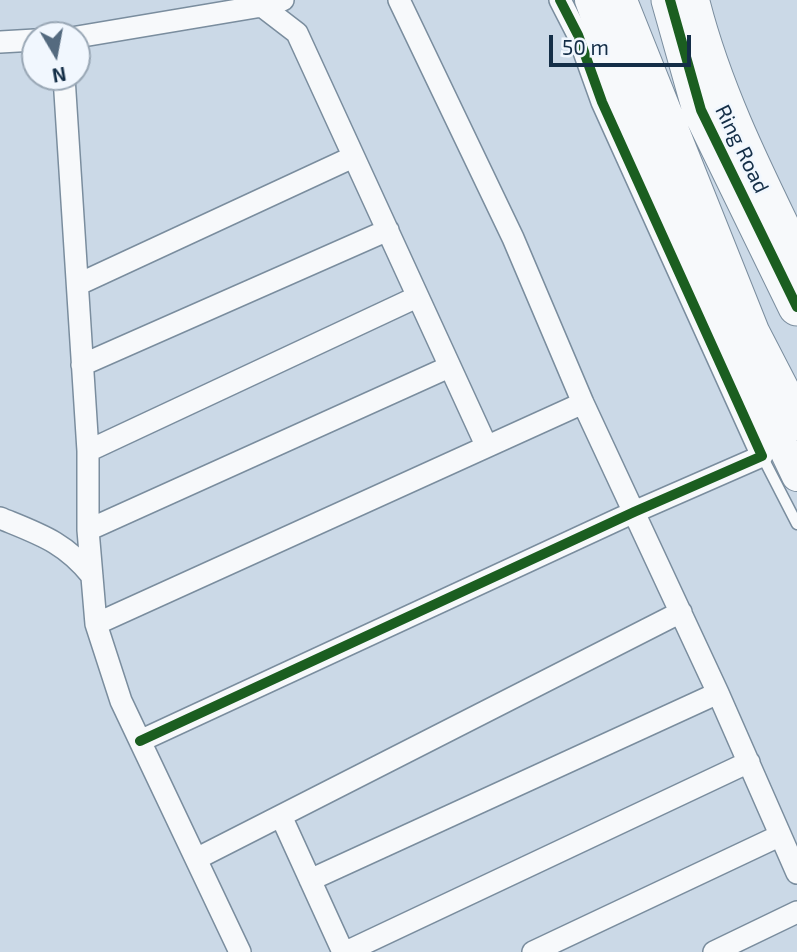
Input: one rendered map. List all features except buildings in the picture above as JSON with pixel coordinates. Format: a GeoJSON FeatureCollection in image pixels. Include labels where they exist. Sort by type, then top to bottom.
{"type":"FeatureCollection","features":[{"type":"Feature","properties":{"kind":"highway"},"geometry":{"type":"LineString","coordinates":[[618,0],[751,333],[797,422]]}},
{"type":"Feature","properties":{"kind":"highway","name":"Ring Road"},"geometry":{"type":"LineString","coordinates":[[670,0],[701,110],[797,307]]}},
{"type":"Feature","properties":{"kind":"street"},"geometry":{"type":"LineString","coordinates":[[183,19],[196,0]]}},
{"type":"Feature","properties":{"kind":"street"},"geometry":{"type":"LineString","coordinates":[[400,0],[513,238],[583,402],[718,693],[797,873]]}},
{"type":"Feature","properties":{"kind":"street"},"geometry":{"type":"LineString","coordinates":[[140,741],[634,512],[762,456],[602,102],[578,35],[560,0]]}},
{"type":"Feature","properties":{"kind":"street"},"geometry":{"type":"LineString","coordinates":[[590,0],[630,111],[685,242],[797,476]]}},
{"type":"Feature","properties":{"kind":"street"},"geometry":{"type":"LineString","coordinates":[[694,0],[709,54],[734,118],[797,251]]}},
{"type":"Feature","properties":{"kind":"street"},"geometry":{"type":"LineString","coordinates":[[91,35],[267,2],[297,33],[486,445]]}},
{"type":"Feature","properties":{"kind":"street"},"geometry":{"type":"LineString","coordinates":[[0,42],[21,41]]}},
{"type":"Feature","properties":{"kind":"street"},"geometry":{"type":"LineString","coordinates":[[65,91],[79,284],[88,451],[88,530],[96,624],[121,701],[240,952]]}},
{"type":"Feature","properties":{"kind":"street"},"geometry":{"type":"LineString","coordinates":[[79,284],[353,157]]}},
{"type":"Feature","properties":{"kind":"street"},"geometry":{"type":"LineString","coordinates":[[82,365],[388,230]]}},
{"type":"Feature","properties":{"kind":"street"},"geometry":{"type":"LineString","coordinates":[[88,451],[417,297]]}},
{"type":"Feature","properties":{"kind":"street"},"geometry":{"type":"LineString","coordinates":[[88,530],[449,367]]}},
{"type":"Feature","properties":{"kind":"street"},"geometry":{"type":"LineString","coordinates":[[96,624],[583,402]]}},
{"type":"Feature","properties":{"kind":"street"},"geometry":{"type":"LineString","coordinates":[[0,518],[51,538],[75,555],[92,576]]}},
{"type":"Feature","properties":{"kind":"street"},"geometry":{"type":"LineString","coordinates":[[196,859],[681,612]]}},
{"type":"Feature","properties":{"kind":"street"},"geometry":{"type":"LineString","coordinates":[[310,880],[718,693]]}},
{"type":"Feature","properties":{"kind":"street"},"geometry":{"type":"LineString","coordinates":[[281,816],[345,952],[749,762]]}},
{"type":"Feature","properties":{"kind":"street"},"geometry":{"type":"LineString","coordinates":[[533,952],[779,836]]}},
{"type":"Feature","properties":{"kind":"street"},"geometry":{"type":"LineString","coordinates":[[714,952],[797,912]]}},
{"type":"Feature","properties":{"kind":"lane"},"geometry":{"type":"LineString","coordinates":[[762,456],[797,524]]}},
{"type":"Feature","properties":{"kind":"cycle path"},"geometry":{"type":"LineString","coordinates":[[140,741],[634,512],[762,456],[602,102],[578,35],[560,0]]}},
{"type":"Feature","properties":{"kind":"cycle path"},"geometry":{"type":"LineString","coordinates":[[670,0],[701,110],[797,307]]}}]}
